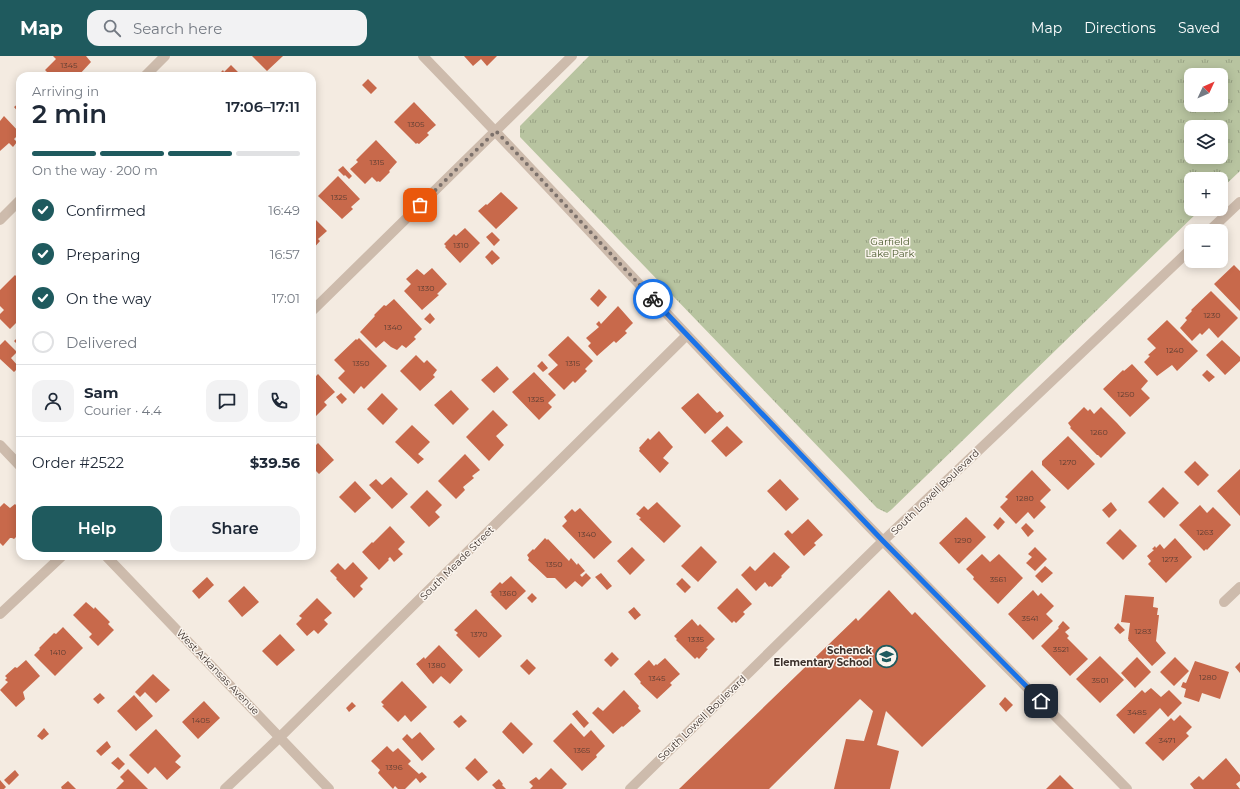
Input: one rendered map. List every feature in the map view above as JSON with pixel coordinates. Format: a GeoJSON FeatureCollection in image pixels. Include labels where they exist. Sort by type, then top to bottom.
{"type":"FeatureCollection","features":[{"type":"Feature","properties":{"kind":"street"},"geometry":{"type":"LineString","coordinates":[[149,72],[165,56]]}},
{"type":"Feature","properties":{"kind":"street"},"geometry":{"type":"LineString","coordinates":[[423,56],[496,131],[883,541],[1127,789]]}},
{"type":"Feature","properties":{"kind":"street"},"geometry":{"type":"LineString","coordinates":[[316,307],[572,56]]}},
{"type":"Feature","properties":{"kind":"street"},"geometry":{"type":"LineString","coordinates":[[1217,224],[1240,202]]}},
{"type":"Feature","properties":{"kind":"street"},"geometry":{"type":"LineString","coordinates":[[0,220],[16,204]]}},
{"type":"Feature","properties":{"kind":"street","name":"South Lowell Boulevard"},"geometry":{"type":"LineString","coordinates":[[630,789],[883,541],[1184,256]]}},
{"type":"Feature","properties":{"kind":"street","name":"South Meade Street"},"geometry":{"type":"LineString","coordinates":[[225,789],[280,737],[688,335]]}},
{"type":"Feature","properties":{"kind":"street"},"geometry":{"type":"LineString","coordinates":[[0,445],[16,462]]}},
{"type":"Feature","properties":{"kind":"street"},"geometry":{"type":"LineString","coordinates":[[0,614],[58,560]]}},
{"type":"Feature","properties":{"kind":"street","name":"West Arkansas Avenue"},"geometry":{"type":"LineString","coordinates":[[110,560],[329,789]]}},
{"type":"Feature","properties":{"kind":"street"},"geometry":{"type":"LineString","coordinates":[[1224,602],[1240,586]]}},
{"type":"Feature","properties":{"kind":"green space","name":"Garfield Lake Park"},"geometry":{"type":"Polygon","coordinates":[[[589,56],[1240,56],[1240,171],[1228,182],[1228,172],[1184,172],[1184,216],[1194,216],[887,513],[877,508],[520,137],[520,126],[589,56]]]}},
{"type":"Feature","properties":{"kind":"building"},"geometry":{"type":"Polygon","coordinates":[[[53,56],[86,56],[91,62],[82,72],[47,72],[45,70],[56,59],[53,56]]]}},
{"type":"Feature","properties":{"kind":"building"},"geometry":{"type":"Polygon","coordinates":[[[252,56],[283,56],[267,71],[252,56]]]}},
{"type":"Feature","properties":{"kind":"building"},"geometry":{"type":"Polygon","coordinates":[[[464,56],[497,56],[487,66],[481,59],[473,66],[464,56]]]}},
{"type":"Feature","properties":{"kind":"building"},"geometry":{"type":"Polygon","coordinates":[[[231,65],[238,72],[224,72],[231,65]]]}},
{"type":"Feature","properties":{"kind":"building"},"geometry":{"type":"Polygon","coordinates":[[[368,79],[377,88],[371,94],[362,85],[368,79]]]}},
{"type":"Feature","properties":{"kind":"building"},"geometry":{"type":"Polygon","coordinates":[[[414,102],[436,125],[427,133],[429,135],[419,144],[416,144],[394,122],[414,102]]]}},
{"type":"Feature","properties":{"kind":"building"},"geometry":{"type":"Polygon","coordinates":[[[4,116],[16,129],[16,137],[14,139],[16,143],[13,147],[9,143],[0,151],[0,121],[4,116]]]}},
{"type":"Feature","properties":{"kind":"building"},"geometry":{"type":"Polygon","coordinates":[[[376,140],[397,162],[380,182],[377,182],[372,177],[365,184],[350,169],[358,162],[356,160],[376,140]]]}},
{"type":"Feature","properties":{"kind":"building"},"geometry":{"type":"Polygon","coordinates":[[[343,166],[352,176],[349,179],[338,170],[343,166]]]}},
{"type":"Feature","properties":{"kind":"building"},"geometry":{"type":"Polygon","coordinates":[[[338,176],[360,199],[351,207],[353,209],[342,219],[318,196],[338,176]]]}},
{"type":"Feature","properties":{"kind":"building"},"geometry":{"type":"Polygon","coordinates":[[[501,192],[518,208],[496,229],[478,211],[501,192]]]}},
{"type":"Feature","properties":{"kind":"building"},"geometry":{"type":"Polygon","coordinates":[[[316,220],[327,231],[318,239],[320,241],[316,246],[316,220]]]}},
{"type":"Feature","properties":{"kind":"building"},"geometry":{"type":"Polygon","coordinates":[[[465,228],[480,243],[460,263],[444,244],[454,234],[456,236],[465,228]]]}},
{"type":"Feature","properties":{"kind":"building"},"geometry":{"type":"Polygon","coordinates":[[[492,232],[500,240],[494,246],[486,237],[492,232]]]}},
{"type":"Feature","properties":{"kind":"building"},"geometry":{"type":"Polygon","coordinates":[[[492,250],[500,258],[492,265],[485,257],[492,250]]]}},
{"type":"Feature","properties":{"kind":"building"},"geometry":{"type":"Polygon","coordinates":[[[1234,265],[1240,271],[1240,311],[1214,284],[1234,265]]]}},
{"type":"Feature","properties":{"kind":"building"},"geometry":{"type":"Polygon","coordinates":[[[432,268],[447,284],[437,294],[439,295],[422,310],[404,291],[411,284],[406,279],[417,269],[424,275],[432,268]]]}},
{"type":"Feature","properties":{"kind":"building"},"geometry":{"type":"Polygon","coordinates":[[[15,275],[16,276],[16,323],[10,329],[0,319],[0,314],[4,310],[0,306],[0,290],[15,275]]]}},
{"type":"Feature","properties":{"kind":"building"},"geometry":{"type":"Polygon","coordinates":[[[599,289],[607,297],[598,307],[590,299],[599,289]]]}},
{"type":"Feature","properties":{"kind":"building"},"geometry":{"type":"Polygon","coordinates":[[[1211,291],[1238,318],[1218,338],[1209,328],[1202,335],[1200,333],[1192,341],[1180,328],[1187,320],[1185,318],[1192,311],[1191,310],[1211,291]]]}},
{"type":"Feature","properties":{"kind":"building"},"geometry":{"type":"Polygon","coordinates":[[[394,299],[422,329],[414,337],[416,339],[406,348],[402,345],[397,350],[384,341],[376,348],[360,332],[384,305],[386,306],[394,299]]]}},
{"type":"Feature","properties":{"kind":"building"},"geometry":{"type":"Polygon","coordinates":[[[618,306],[633,323],[625,331],[627,333],[616,343],[614,341],[597,356],[588,346],[591,343],[586,338],[599,327],[596,324],[599,321],[601,324],[618,306]]]}},
{"type":"Feature","properties":{"kind":"building"},"geometry":{"type":"Polygon","coordinates":[[[430,313],[435,319],[430,324],[424,319],[430,313]]]}},
{"type":"Feature","properties":{"kind":"building"},"geometry":{"type":"Polygon","coordinates":[[[1167,320],[1198,351],[1177,371],[1172,365],[1157,376],[1144,362],[1150,356],[1148,355],[1156,348],[1147,339],[1167,320]]]}},
{"type":"Feature","properties":{"kind":"building"},"geometry":{"type":"Polygon","coordinates":[[[568,336],[593,361],[585,369],[587,371],[575,383],[573,381],[564,390],[548,374],[558,365],[548,355],[568,336]]]}},
{"type":"Feature","properties":{"kind":"building"},"geometry":{"type":"Polygon","coordinates":[[[359,338],[387,366],[364,389],[361,386],[354,394],[338,378],[345,371],[334,360],[356,339],[357,340],[359,338]]]}},
{"type":"Feature","properties":{"kind":"building"},"geometry":{"type":"Polygon","coordinates":[[[5,340],[16,351],[11,358],[16,364],[16,370],[14,372],[0,359],[0,345],[5,340]]]}},
{"type":"Feature","properties":{"kind":"building"},"geometry":{"type":"Polygon","coordinates":[[[1222,340],[1240,357],[1240,361],[1225,375],[1206,355],[1222,340]]]}},
{"type":"Feature","properties":{"kind":"building"},"geometry":{"type":"Polygon","coordinates":[[[416,355],[424,363],[427,360],[437,370],[433,375],[435,377],[420,391],[400,371],[416,355]]]}},
{"type":"Feature","properties":{"kind":"building"},"geometry":{"type":"Polygon","coordinates":[[[542,361],[548,368],[543,372],[537,366],[542,361]]]}},
{"type":"Feature","properties":{"kind":"building"},"geometry":{"type":"Polygon","coordinates":[[[1132,364],[1148,381],[1141,389],[1150,398],[1130,417],[1103,389],[1123,370],[1124,371],[1132,364]]]}},
{"type":"Feature","properties":{"kind":"building"},"geometry":{"type":"Polygon","coordinates":[[[497,366],[509,379],[494,393],[481,380],[497,366]]]}},
{"type":"Feature","properties":{"kind":"building"},"geometry":{"type":"Polygon","coordinates":[[[1207,370],[1215,377],[1209,382],[1202,375],[1207,370]]]}},
{"type":"Feature","properties":{"kind":"building"},"geometry":{"type":"Polygon","coordinates":[[[534,372],[556,395],[548,403],[552,407],[539,420],[512,392],[534,372]]]}},
{"type":"Feature","properties":{"kind":"building"},"geometry":{"type":"Polygon","coordinates":[[[318,374],[335,392],[324,402],[327,405],[316,416],[316,376],[318,374]]]}},
{"type":"Feature","properties":{"kind":"building"},"geometry":{"type":"Polygon","coordinates":[[[451,390],[469,409],[453,425],[434,405],[451,390]]]}},
{"type":"Feature","properties":{"kind":"building"},"geometry":{"type":"Polygon","coordinates":[[[341,393],[347,399],[342,404],[336,397],[341,393]]]}},
{"type":"Feature","properties":{"kind":"building"},"geometry":{"type":"Polygon","coordinates":[[[382,393],[398,409],[383,425],[367,409],[382,393]]]}},
{"type":"Feature","properties":{"kind":"building"},"geometry":{"type":"Polygon","coordinates":[[[698,393],[717,413],[720,411],[724,416],[705,434],[681,408],[698,393]]]}},
{"type":"Feature","properties":{"kind":"building"},"geometry":{"type":"Polygon","coordinates":[[[1084,407],[1088,411],[1090,409],[1094,414],[1101,407],[1126,433],[1101,458],[1070,428],[1071,427],[1068,423],[1084,407]]]}},
{"type":"Feature","properties":{"kind":"building"},"geometry":{"type":"Polygon","coordinates":[[[493,410],[508,425],[496,436],[504,445],[489,461],[466,437],[493,410]]]}},
{"type":"Feature","properties":{"kind":"building"},"geometry":{"type":"Polygon","coordinates":[[[412,425],[430,442],[418,454],[424,459],[418,464],[395,442],[412,425]]]}},
{"type":"Feature","properties":{"kind":"building"},"geometry":{"type":"Polygon","coordinates":[[[727,426],[743,442],[726,457],[711,441],[727,426]]]}},
{"type":"Feature","properties":{"kind":"building"},"geometry":{"type":"Polygon","coordinates":[[[659,431],[673,447],[663,458],[669,463],[660,473],[639,451],[639,448],[648,438],[650,440],[659,431]]]}},
{"type":"Feature","properties":{"kind":"building"},"geometry":{"type":"Polygon","coordinates":[[[1068,436],[1095,464],[1068,490],[1042,465],[1042,461],[1068,436]]]}},
{"type":"Feature","properties":{"kind":"building"},"geometry":{"type":"Polygon","coordinates":[[[318,443],[334,460],[319,474],[316,471],[316,445],[318,443]]]}},
{"type":"Feature","properties":{"kind":"building"},"geometry":{"type":"Polygon","coordinates":[[[465,454],[480,470],[472,476],[474,478],[463,487],[465,490],[456,499],[438,481],[465,454]]]}},
{"type":"Feature","properties":{"kind":"building"},"geometry":{"type":"Polygon","coordinates":[[[1195,461],[1209,475],[1198,486],[1184,472],[1195,461]]]}},
{"type":"Feature","properties":{"kind":"building"},"geometry":{"type":"Polygon","coordinates":[[[1240,469],[1240,516],[1217,491],[1240,469]]]}},
{"type":"Feature","properties":{"kind":"building"},"geometry":{"type":"Polygon","coordinates":[[[1032,470],[1051,490],[1040,501],[1046,507],[1034,519],[1028,512],[1016,524],[1000,507],[1008,499],[1005,497],[1032,470]]]}},
{"type":"Feature","properties":{"kind":"building"},"geometry":{"type":"Polygon","coordinates":[[[391,477],[408,494],[392,509],[369,485],[376,479],[382,485],[391,477]]]}},
{"type":"Feature","properties":{"kind":"building"},"geometry":{"type":"Polygon","coordinates":[[[780,479],[799,499],[786,511],[767,491],[780,479]]]}},
{"type":"Feature","properties":{"kind":"building"},"geometry":{"type":"Polygon","coordinates":[[[355,481],[371,498],[355,513],[339,497],[355,481]]]}},
{"type":"Feature","properties":{"kind":"building"},"geometry":{"type":"Polygon","coordinates":[[[1163,487],[1179,503],[1164,518],[1148,502],[1163,487]]]}},
{"type":"Feature","properties":{"kind":"building"},"geometry":{"type":"Polygon","coordinates":[[[427,490],[442,505],[435,512],[440,517],[429,527],[410,507],[427,490]]]}},
{"type":"Feature","properties":{"kind":"building"},"geometry":{"type":"Polygon","coordinates":[[[657,502],[681,526],[664,543],[639,519],[641,518],[636,514],[644,506],[648,510],[657,502]]]}},
{"type":"Feature","properties":{"kind":"building"},"geometry":{"type":"Polygon","coordinates":[[[1111,502],[1117,510],[1109,518],[1102,510],[1111,502]]]}},
{"type":"Feature","properties":{"kind":"building"},"geometry":{"type":"Polygon","coordinates":[[[4,503],[10,508],[15,504],[16,505],[16,537],[14,539],[10,538],[3,546],[0,543],[0,507],[4,503]]]}},
{"type":"Feature","properties":{"kind":"building"},"geometry":{"type":"Polygon","coordinates":[[[1200,505],[1207,513],[1213,507],[1231,525],[1207,550],[1206,549],[1204,551],[1179,525],[1200,505]]]}},
{"type":"Feature","properties":{"kind":"building"},"geometry":{"type":"Polygon","coordinates":[[[580,508],[612,542],[594,559],[562,526],[567,521],[564,517],[572,509],[575,512],[580,508]]]}},
{"type":"Feature","properties":{"kind":"building"},"geometry":{"type":"Polygon","coordinates":[[[966,517],[986,537],[959,564],[939,543],[966,517]]]}},
{"type":"Feature","properties":{"kind":"building"},"geometry":{"type":"Polygon","coordinates":[[[1000,517],[1005,522],[998,530],[993,525],[1000,517]]]}},
{"type":"Feature","properties":{"kind":"building"},"geometry":{"type":"Polygon","coordinates":[[[808,519],[823,535],[814,543],[816,545],[804,556],[784,534],[788,530],[792,534],[808,519]]]}},
{"type":"Feature","properties":{"kind":"building"},"geometry":{"type":"Polygon","coordinates":[[[1026,523],[1034,531],[1028,537],[1021,528],[1026,523]]]}},
{"type":"Feature","properties":{"kind":"building"},"geometry":{"type":"Polygon","coordinates":[[[390,526],[405,542],[398,549],[403,554],[394,562],[390,557],[379,570],[362,552],[390,526]]]}},
{"type":"Feature","properties":{"kind":"building"},"geometry":{"type":"Polygon","coordinates":[[[1120,529],[1137,546],[1123,560],[1106,543],[1120,529]]]}},
{"type":"Feature","properties":{"kind":"building"},"geometry":{"type":"Polygon","coordinates":[[[545,538],[547,540],[548,539],[569,561],[571,558],[577,565],[578,563],[585,571],[580,575],[582,577],[586,573],[591,578],[582,587],[575,581],[566,589],[555,578],[547,578],[528,560],[529,558],[527,555],[545,538]]]}},
{"type":"Feature","properties":{"kind":"building"},"geometry":{"type":"Polygon","coordinates":[[[1175,538],[1192,557],[1166,583],[1148,564],[1151,561],[1147,556],[1154,550],[1152,549],[1155,546],[1156,548],[1160,544],[1164,549],[1175,538]]]}},
{"type":"Feature","properties":{"kind":"building"},"geometry":{"type":"Polygon","coordinates":[[[701,546],[717,562],[698,582],[681,566],[701,546]]]}},
{"type":"Feature","properties":{"kind":"building"},"geometry":{"type":"Polygon","coordinates":[[[632,547],[645,560],[630,575],[617,561],[632,547]]]}},
{"type":"Feature","properties":{"kind":"building"},"geometry":{"type":"Polygon","coordinates":[[[1035,547],[1047,559],[1035,571],[1026,563],[1032,557],[1028,554],[1035,547]]]}},
{"type":"Feature","properties":{"kind":"building"},"geometry":{"type":"Polygon","coordinates":[[[774,552],[790,567],[772,587],[769,587],[765,582],[756,591],[741,575],[750,566],[755,571],[774,552]]]}},
{"type":"Feature","properties":{"kind":"building"},"geometry":{"type":"Polygon","coordinates":[[[982,554],[990,562],[999,554],[1023,578],[998,604],[973,579],[974,577],[966,569],[982,554]]]}},
{"type":"Feature","properties":{"kind":"building"},"geometry":{"type":"Polygon","coordinates":[[[353,562],[368,578],[360,586],[363,589],[354,598],[330,571],[338,563],[345,570],[353,562]]]}},
{"type":"Feature","properties":{"kind":"building"},"geometry":{"type":"Polygon","coordinates":[[[1045,566],[1053,573],[1042,583],[1035,576],[1045,566]]]}},
{"type":"Feature","properties":{"kind":"building"},"geometry":{"type":"Polygon","coordinates":[[[601,573],[612,586],[607,590],[595,577],[601,573]]]}},
{"type":"Feature","properties":{"kind":"building"},"geometry":{"type":"Polygon","coordinates":[[[511,576],[526,591],[506,610],[491,595],[492,594],[490,592],[500,582],[502,584],[511,576]]]}},
{"type":"Feature","properties":{"kind":"building"},"geometry":{"type":"Polygon","coordinates":[[[207,577],[214,585],[199,599],[192,591],[207,577]]]}},
{"type":"Feature","properties":{"kind":"building"},"geometry":{"type":"Polygon","coordinates":[[[682,578],[691,587],[685,593],[676,584],[682,578]]]}},
{"type":"Feature","properties":{"kind":"building"},"geometry":{"type":"Polygon","coordinates":[[[244,586],[259,602],[242,617],[228,601],[244,586]]]}},
{"type":"Feature","properties":{"kind":"building"},"geometry":{"type":"Polygon","coordinates":[[[737,588],[752,604],[743,612],[745,614],[736,623],[734,621],[732,623],[717,608],[737,588]]]}},
{"type":"Feature","properties":{"kind":"building"},"geometry":{"type":"Polygon","coordinates":[[[889,590],[912,615],[915,612],[986,686],[922,747],[886,711],[877,745],[899,751],[890,789],[834,789],[846,739],[864,741],[873,711],[860,699],[769,789],[679,789],[856,618],[858,621],[889,590]]]}},
{"type":"Feature","properties":{"kind":"building"},"geometry":{"type":"Polygon","coordinates":[[[1033,590],[1038,596],[1041,593],[1054,606],[1046,614],[1053,621],[1033,640],[1008,614],[1033,590]]]}},
{"type":"Feature","properties":{"kind":"building"},"geometry":{"type":"Polygon","coordinates":[[[532,593],[537,598],[532,603],[527,598],[532,593]]]}},
{"type":"Feature","properties":{"kind":"building"},"geometry":{"type":"Polygon","coordinates":[[[1125,595],[1154,597],[1153,607],[1158,608],[1157,615],[1159,615],[1156,641],[1166,653],[1152,666],[1128,640],[1130,623],[1121,622],[1125,595]]]}},
{"type":"Feature","properties":{"kind":"building"},"geometry":{"type":"Polygon","coordinates":[[[317,598],[332,613],[324,620],[328,624],[318,634],[314,630],[307,636],[296,624],[302,618],[299,616],[317,598]]]}},
{"type":"Feature","properties":{"kind":"building"},"geometry":{"type":"Polygon","coordinates":[[[86,602],[94,609],[95,607],[110,622],[108,624],[114,630],[98,646],[89,637],[92,634],[73,615],[86,602]]]}},
{"type":"Feature","properties":{"kind":"building"},"geometry":{"type":"Polygon","coordinates":[[[634,607],[641,615],[635,620],[628,612],[634,607]]]}},
{"type":"Feature","properties":{"kind":"building"},"geometry":{"type":"Polygon","coordinates":[[[476,609],[502,636],[479,658],[456,635],[458,633],[454,630],[476,609]]]}},
{"type":"Feature","properties":{"kind":"building"},"geometry":{"type":"Polygon","coordinates":[[[692,619],[698,626],[700,624],[715,639],[706,648],[708,649],[699,659],[697,657],[695,659],[676,640],[677,639],[674,636],[692,619]]]}},
{"type":"Feature","properties":{"kind":"building"},"geometry":{"type":"Polygon","coordinates":[[[1063,621],[1070,628],[1065,632],[1069,636],[1067,638],[1088,659],[1070,676],[1041,646],[1059,628],[1058,627],[1063,621]]]}},
{"type":"Feature","properties":{"kind":"building"},"geometry":{"type":"Polygon","coordinates":[[[1118,623],[1125,630],[1120,634],[1114,628],[1118,623]]]}},
{"type":"Feature","properties":{"kind":"building"},"geometry":{"type":"Polygon","coordinates":[[[63,627],[83,648],[55,676],[34,655],[54,633],[56,634],[63,627]]]}},
{"type":"Feature","properties":{"kind":"building"},"geometry":{"type":"Polygon","coordinates":[[[280,634],[295,650],[277,666],[262,651],[280,634]]]}},
{"type":"Feature","properties":{"kind":"building"},"geometry":{"type":"Polygon","coordinates":[[[439,645],[463,670],[450,684],[441,676],[433,684],[416,664],[424,657],[425,659],[439,645]]]}},
{"type":"Feature","properties":{"kind":"building"},"geometry":{"type":"Polygon","coordinates":[[[612,652],[619,659],[611,667],[604,660],[612,652]]]}},
{"type":"Feature","properties":{"kind":"building"},"geometry":{"type":"Polygon","coordinates":[[[1100,656],[1124,680],[1100,703],[1076,679],[1100,656]]]}},
{"type":"Feature","properties":{"kind":"building"},"geometry":{"type":"Polygon","coordinates":[[[1137,657],[1151,672],[1135,688],[1121,673],[1137,657]]]}},
{"type":"Feature","properties":{"kind":"building"},"geometry":{"type":"Polygon","coordinates":[[[1175,657],[1189,671],[1174,686],[1160,672],[1175,657]]]}},
{"type":"Feature","properties":{"kind":"building"},"geometry":{"type":"Polygon","coordinates":[[[665,658],[680,674],[670,683],[672,685],[657,699],[640,683],[641,682],[634,674],[649,660],[654,666],[665,658]]]}},
{"type":"Feature","properties":{"kind":"building"},"geometry":{"type":"Polygon","coordinates":[[[527,659],[536,668],[529,675],[520,666],[527,659]]]}},
{"type":"Feature","properties":{"kind":"building"},"geometry":{"type":"Polygon","coordinates":[[[26,660],[40,676],[23,692],[25,699],[16,707],[0,690],[8,682],[5,680],[7,678],[5,676],[26,660]]]}},
{"type":"Feature","properties":{"kind":"building"},"geometry":{"type":"Polygon","coordinates":[[[1195,661],[1229,672],[1220,699],[1202,693],[1199,702],[1184,697],[1186,689],[1181,687],[1183,682],[1186,683],[1195,661]]]}},
{"type":"Feature","properties":{"kind":"building"},"geometry":{"type":"Polygon","coordinates":[[[1240,662],[1240,673],[1235,667],[1240,662]]]}},
{"type":"Feature","properties":{"kind":"building"},"geometry":{"type":"Polygon","coordinates":[[[153,674],[170,690],[156,703],[145,692],[140,697],[135,692],[153,674]]]}},
{"type":"Feature","properties":{"kind":"building"},"geometry":{"type":"Polygon","coordinates":[[[402,681],[427,707],[411,722],[405,715],[398,722],[382,706],[384,705],[381,702],[402,681]]]}},
{"type":"Feature","properties":{"kind":"building"},"geometry":{"type":"Polygon","coordinates":[[[1151,688],[1161,697],[1169,690],[1182,703],[1168,717],[1160,708],[1134,734],[1116,715],[1142,690],[1145,693],[1151,688]]]}},
{"type":"Feature","properties":{"kind":"building"},"geometry":{"type":"Polygon","coordinates":[[[624,690],[639,706],[638,708],[641,711],[613,734],[592,713],[598,707],[603,711],[624,690]]]}},
{"type":"Feature","properties":{"kind":"building"},"geometry":{"type":"Polygon","coordinates":[[[100,693],[105,698],[98,704],[93,699],[100,693]]]}},
{"type":"Feature","properties":{"kind":"building"},"geometry":{"type":"Polygon","coordinates":[[[134,695],[153,716],[136,731],[117,711],[134,695]]]}},
{"type":"Feature","properties":{"kind":"building"},"geometry":{"type":"Polygon","coordinates":[[[1005,697],[1013,705],[1006,712],[999,704],[1005,697]]]}},
{"type":"Feature","properties":{"kind":"building"},"geometry":{"type":"Polygon","coordinates":[[[204,701],[220,718],[198,739],[182,722],[204,701]]]}},
{"type":"Feature","properties":{"kind":"building"},"geometry":{"type":"Polygon","coordinates":[[[352,702],[356,706],[349,712],[346,708],[352,702]]]}},
{"type":"Feature","properties":{"kind":"building"},"geometry":{"type":"Polygon","coordinates":[[[577,710],[589,723],[584,728],[572,714],[577,710]]]}},
{"type":"Feature","properties":{"kind":"building"},"geometry":{"type":"Polygon","coordinates":[[[461,715],[467,721],[459,728],[453,722],[461,715]]]}},
{"type":"Feature","properties":{"kind":"building"},"geometry":{"type":"Polygon","coordinates":[[[1180,715],[1192,727],[1186,733],[1189,736],[1163,761],[1145,743],[1171,718],[1174,721],[1180,715]]]}},
{"type":"Feature","properties":{"kind":"building"},"geometry":{"type":"Polygon","coordinates":[[[511,722],[533,744],[523,754],[502,732],[511,722]]]}},
{"type":"Feature","properties":{"kind":"building"},"geometry":{"type":"Polygon","coordinates":[[[571,723],[584,737],[591,730],[605,746],[596,755],[597,757],[582,771],[553,741],[571,723]]]}},
{"type":"Feature","properties":{"kind":"building"},"geometry":{"type":"Polygon","coordinates":[[[44,728],[49,734],[42,740],[37,736],[44,728]]]}},
{"type":"Feature","properties":{"kind":"building"},"geometry":{"type":"Polygon","coordinates":[[[156,729],[181,756],[175,762],[181,767],[167,780],[155,767],[148,774],[129,755],[156,729]]]}},
{"type":"Feature","properties":{"kind":"building"},"geometry":{"type":"Polygon","coordinates":[[[420,732],[435,749],[422,761],[402,739],[407,734],[412,739],[420,732]]]}},
{"type":"Feature","properties":{"kind":"building"},"geometry":{"type":"Polygon","coordinates":[[[107,741],[111,747],[101,756],[96,751],[107,741]]]}},
{"type":"Feature","properties":{"kind":"building"},"geometry":{"type":"Polygon","coordinates":[[[387,746],[393,752],[398,748],[411,761],[408,764],[419,774],[422,772],[427,777],[420,783],[416,778],[405,789],[398,789],[395,786],[393,789],[378,773],[380,770],[371,761],[387,746]]]}},
{"type":"Feature","properties":{"kind":"building"},"geometry":{"type":"Polygon","coordinates":[[[118,757],[125,764],[119,770],[111,763],[118,757]]]}},
{"type":"Feature","properties":{"kind":"building"},"geometry":{"type":"Polygon","coordinates":[[[475,758],[488,772],[478,781],[465,768],[475,758]]]}},
{"type":"Feature","properties":{"kind":"building"},"geometry":{"type":"Polygon","coordinates":[[[1226,758],[1240,775],[1240,781],[1236,784],[1240,789],[1194,789],[1190,784],[1199,776],[1203,780],[1226,758]]]}},
{"type":"Feature","properties":{"kind":"building"},"geometry":{"type":"Polygon","coordinates":[[[551,768],[567,784],[562,789],[530,789],[533,786],[529,782],[536,777],[539,780],[551,768]]]}},
{"type":"Feature","properties":{"kind":"building"},"geometry":{"type":"Polygon","coordinates":[[[128,769],[148,789],[116,789],[124,781],[120,777],[128,769]]]}},
{"type":"Feature","properties":{"kind":"building"},"geometry":{"type":"Polygon","coordinates":[[[15,770],[19,775],[9,785],[4,780],[15,770]]]}},
{"type":"Feature","properties":{"kind":"building"},"geometry":{"type":"Polygon","coordinates":[[[1060,775],[1074,789],[1046,789],[1060,775]]]}},
{"type":"Feature","properties":{"kind":"building"},"geometry":{"type":"Polygon","coordinates":[[[499,779],[506,789],[496,789],[492,785],[499,779]]]}},
{"type":"Feature","properties":{"kind":"building"},"geometry":{"type":"Polygon","coordinates":[[[0,780],[6,787],[4,789],[0,789],[0,780]]]}},
{"type":"Feature","properties":{"kind":"building"},"geometry":{"type":"Polygon","coordinates":[[[68,781],[76,789],[62,789],[61,787],[68,781]]]}},
{"type":"Feature","properties":{"kind":"way so far"},"geometry":{"type":"LineString","coordinates":[[420,205],[496,131],[653,299]]}},
{"type":"Feature","properties":{"kind":"place","name":"Schenck Elementary School"},"geometry":{"type":"Point","coordinates":[887,656]}},
{"type":"Feature","properties":{"kind":"route"},"geometry":{"type":"LineString","coordinates":[[653,299],[883,541],[1041,701]]}}]}
